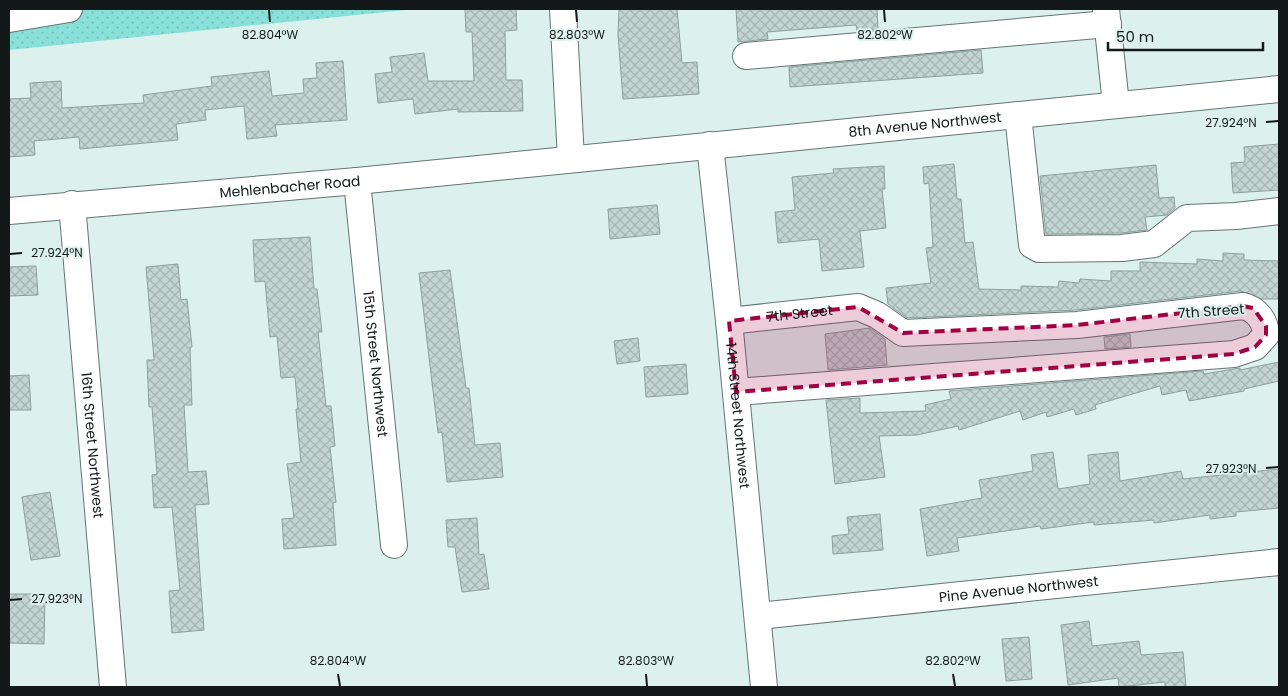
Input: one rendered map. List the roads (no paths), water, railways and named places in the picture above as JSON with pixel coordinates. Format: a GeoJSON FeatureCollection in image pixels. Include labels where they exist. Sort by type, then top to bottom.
{"type":"FeatureCollection","features":[{"type":"Feature","properties":{"kind":"street"},"geometry":{"type":"LineString","coordinates":[[9,19],[69,9]]}},
{"type":"Feature","properties":{"kind":"street"},"geometry":{"type":"LineString","coordinates":[[563,9],[571,158]]}},
{"type":"Feature","properties":{"kind":"street"},"geometry":{"type":"LineString","coordinates":[[746,56],[1107,16],[1116,105]]}},
{"type":"Feature","properties":{"kind":"street","name":"8th Avenue Northwest"},"geometry":{"type":"LineString","coordinates":[[571,158],[1279,89]]}},
{"type":"Feature","properties":{"kind":"street"},"geometry":{"type":"LineString","coordinates":[[1018,115],[1032,245],[1039,249],[1122,248],[1154,244],[1187,218],[1236,216],[1279,210]]}},
{"type":"Feature","properties":{"kind":"street","name":"14th Street Northwest"},"geometry":{"type":"LineString","coordinates":[[710,145],[764,687]]}},
{"type":"Feature","properties":{"kind":"street","name":"Mehlenbacher Road"},"geometry":{"type":"LineString","coordinates":[[9,211],[72,204],[357,181],[571,158]]}},
{"type":"Feature","properties":{"kind":"street","name":"15th Street Northwest"},"geometry":{"type":"LineString","coordinates":[[357,181],[394,546]]}},
{"type":"Feature","properties":{"kind":"street","name":"16th Street Northwest"},"geometry":{"type":"LineString","coordinates":[[72,204],[113,687]]}},
{"type":"Feature","properties":{"kind":"street","name":"7th Street"},"geometry":{"type":"LineString","coordinates":[[729,321],[858,307],[877,315],[903,334],[1077,324],[1243,306],[1253,308],[1266,326],[1266,336],[1255,347],[1234,354],[736,392]]}},
{"type":"Feature","properties":{"kind":"street","name":"Pine Avenue Northwest"},"geometry":{"type":"LineString","coordinates":[[758,616],[1279,562]]}}]}
